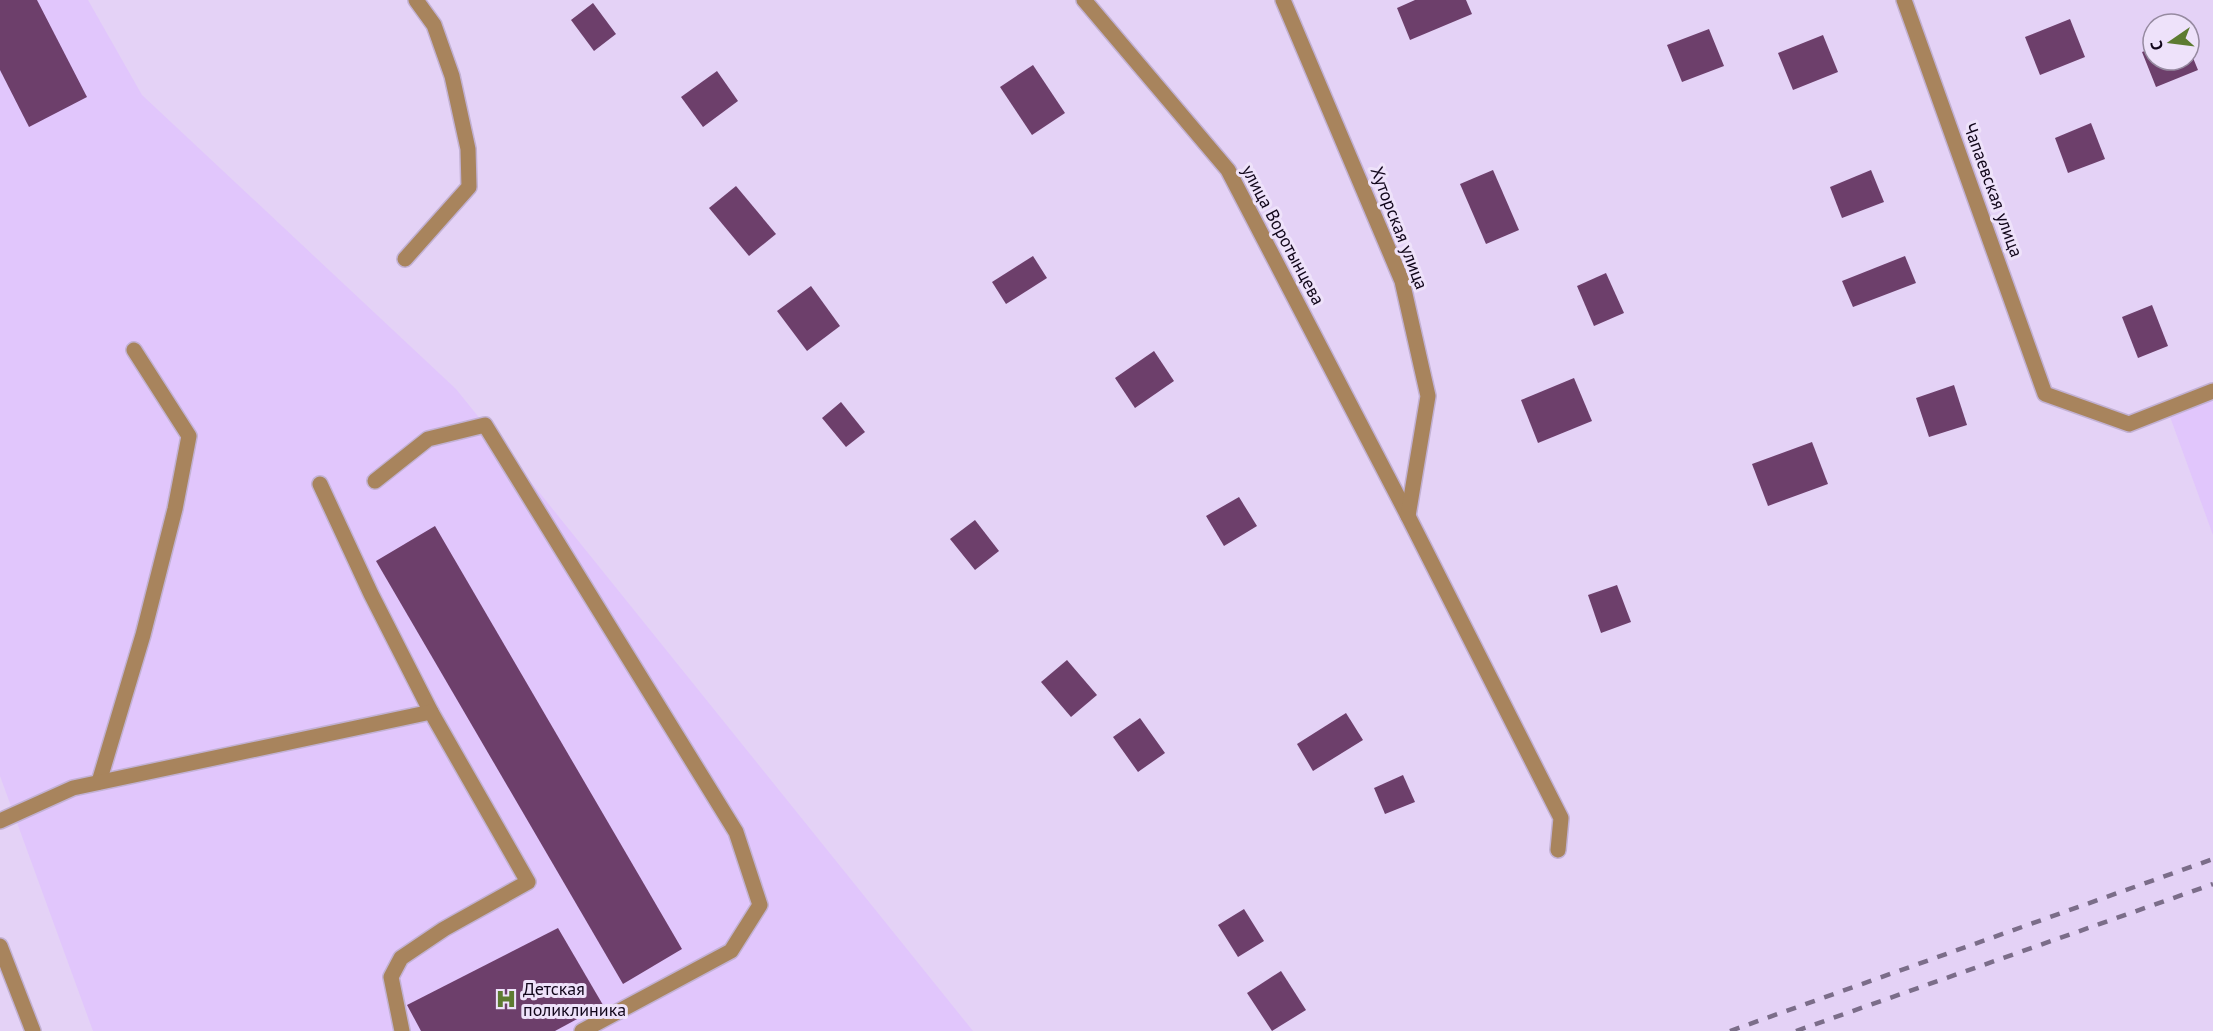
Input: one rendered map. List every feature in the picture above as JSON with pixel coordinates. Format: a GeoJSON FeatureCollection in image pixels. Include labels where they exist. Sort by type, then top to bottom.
{"type":"FeatureCollection","features":[{"type":"Feature","properties":{"kind":"street"},"geometry":{"type":"LineString","coordinates":[[405,260],[469,187],[468,149],[452,76],[434,25],[416,0]]}},
{"type":"Feature","properties":{"kind":"street","name":"улица Воротынцева"},"geometry":{"type":"LineString","coordinates":[[1084,0],[1228,170],[1408,516],[1561,818],[1558,850]]}},
{"type":"Feature","properties":{"kind":"street","name":"Хуторская улица"},"geometry":{"type":"LineString","coordinates":[[1283,0],[1402,281],[1428,396],[1408,516]]}},
{"type":"Feature","properties":{"kind":"street","name":"Чапаевская улица"},"geometry":{"type":"LineString","coordinates":[[1904,0],[2044,394],[2129,424],[2213,391]]}},
{"type":"Feature","properties":{"kind":"street"},"geometry":{"type":"LineString","coordinates":[[99,782],[143,635],[176,509],[189,436],[134,350]]}},
{"type":"Feature","properties":{"kind":"street"},"geometry":{"type":"LineString","coordinates":[[375,481],[428,439],[485,425],[736,832],[760,905],[731,951],[582,1031]]}},
{"type":"Feature","properties":{"kind":"street"},"geometry":{"type":"LineString","coordinates":[[320,484],[371,594],[431,711],[528,882],[444,929],[401,958],[391,976],[402,1031]]}},
{"type":"Feature","properties":{"kind":"street"},"geometry":{"type":"LineString","coordinates":[[0,822],[73,788],[431,711]]}},
{"type":"Feature","properties":{"kind":"street"},"geometry":{"type":"LineString","coordinates":[[0,946],[33,1031]]}},
{"type":"Feature","properties":{"kind":"shaded area"},"geometry":{"type":"Polygon","coordinates":[[[0,0],[88,0],[142,95],[456,389],[973,1031],[93,1031],[0,776],[0,0]]]}},
{"type":"Feature","properties":{"kind":"shaded area"},"geometry":{"type":"Polygon","coordinates":[[[2213,398],[2213,535],[2169,414],[2213,398]]]}},
{"type":"Feature","properties":{"kind":"building"},"geometry":{"type":"Polygon","coordinates":[[[0,0],[37,0],[87,97],[29,127],[0,70],[0,0]]]}},
{"type":"Feature","properties":{"kind":"building"},"geometry":{"type":"Polygon","coordinates":[[[1415,0],[1466,0],[1472,14],[1410,40],[1397,8],[1415,0]]]}},
{"type":"Feature","properties":{"kind":"building"},"geometry":{"type":"Polygon","coordinates":[[[593,3],[616,34],[594,51],[571,20],[593,3]]]}},
{"type":"Feature","properties":{"kind":"building"},"geometry":{"type":"Polygon","coordinates":[[[2070,19],[2085,57],[2040,75],[2025,37],[2070,19]]]}},
{"type":"Feature","properties":{"kind":"building"},"geometry":{"type":"Polygon","coordinates":[[[1709,29],[1724,66],[1682,82],[1667,45],[1709,29]]]}},
{"type":"Feature","properties":{"kind":"building"},"geometry":{"type":"Polygon","coordinates":[[[1823,35],[1838,72],[1793,90],[1778,53],[1823,35]]]}},
{"type":"Feature","properties":{"kind":"building"},"geometry":{"type":"Polygon","coordinates":[[[1033,65],[1065,113],[1032,135],[1000,87],[1033,65]]]}},
{"type":"Feature","properties":{"kind":"building"},"geometry":{"type":"Polygon","coordinates":[[[717,71],[738,101],[703,127],[681,97],[717,71]]]}},
{"type":"Feature","properties":{"kind":"building"},"geometry":{"type":"Polygon","coordinates":[[[2150,72],[2193,72],[2156,87],[2150,72]]]}},
{"type":"Feature","properties":{"kind":"building"},"geometry":{"type":"Polygon","coordinates":[[[2091,123],[2105,159],[2068,173],[2055,138],[2091,123]]]}},
{"type":"Feature","properties":{"kind":"building"},"geometry":{"type":"Polygon","coordinates":[[[1493,170],[1519,230],[1486,244],[1460,184],[1493,170]]]}},
{"type":"Feature","properties":{"kind":"building"},"geometry":{"type":"Polygon","coordinates":[[[1871,170],[1884,202],[1842,218],[1830,187],[1871,170]]]}},
{"type":"Feature","properties":{"kind":"building"},"geometry":{"type":"Polygon","coordinates":[[[736,186],[776,234],[749,256],[709,208],[736,186]]]}},
{"type":"Feature","properties":{"kind":"building"},"geometry":{"type":"Polygon","coordinates":[[[1033,256],[1047,278],[1006,304],[992,282],[1033,256]]]}},
{"type":"Feature","properties":{"kind":"building"},"geometry":{"type":"Polygon","coordinates":[[[1905,256],[1916,283],[1853,307],[1842,281],[1905,256]]]}},
{"type":"Feature","properties":{"kind":"building"},"geometry":{"type":"Polygon","coordinates":[[[1606,273],[1624,313],[1594,326],[1577,286],[1606,273]]]}},
{"type":"Feature","properties":{"kind":"building"},"geometry":{"type":"Polygon","coordinates":[[[811,286],[840,326],[807,351],[777,311],[811,286]]]}},
{"type":"Feature","properties":{"kind":"building"},"geometry":{"type":"Polygon","coordinates":[[[2152,305],[2168,346],[2138,358],[2122,317],[2152,305]]]}},
{"type":"Feature","properties":{"kind":"building"},"geometry":{"type":"Polygon","coordinates":[[[1154,351],[1174,381],[1135,408],[1115,378],[1154,351]]]}},
{"type":"Feature","properties":{"kind":"building"},"geometry":{"type":"Polygon","coordinates":[[[1574,378],[1592,421],[1538,443],[1521,400],[1574,378]]]}},
{"type":"Feature","properties":{"kind":"building"},"geometry":{"type":"Polygon","coordinates":[[[1954,385],[1967,425],[1929,437],[1916,398],[1954,385]]]}},
{"type":"Feature","properties":{"kind":"building"},"geometry":{"type":"Polygon","coordinates":[[[841,402],[865,432],[846,447],[822,418],[841,402]]]}},
{"type":"Feature","properties":{"kind":"building"},"geometry":{"type":"Polygon","coordinates":[[[1812,442],[1828,484],[1768,506],[1752,464],[1812,442]]]}},
{"type":"Feature","properties":{"kind":"building"},"geometry":{"type":"Polygon","coordinates":[[[1239,497],[1257,526],[1224,546],[1206,516],[1239,497]]]}},
{"type":"Feature","properties":{"kind":"building"},"geometry":{"type":"Polygon","coordinates":[[[975,520],[999,551],[975,570],[950,539],[975,520]]]}},
{"type":"Feature","properties":{"kind":"building"},"geometry":{"type":"Polygon","coordinates":[[[435,526],[682,949],[623,984],[376,561],[435,526]]]}},
{"type":"Feature","properties":{"kind":"building"},"geometry":{"type":"Polygon","coordinates":[[[1617,585],[1631,622],[1601,633],[1588,595],[1617,585]]]}},
{"type":"Feature","properties":{"kind":"building"},"geometry":{"type":"Polygon","coordinates":[[[1067,660],[1097,695],[1071,717],[1041,682],[1067,660]]]}},
{"type":"Feature","properties":{"kind":"building"},"geometry":{"type":"Polygon","coordinates":[[[1346,713],[1363,740],[1313,771],[1297,744],[1346,713]]]}},
{"type":"Feature","properties":{"kind":"building"},"geometry":{"type":"Polygon","coordinates":[[[1140,718],[1165,753],[1138,772],[1113,737],[1140,718]]]}},
{"type":"Feature","properties":{"kind":"building"},"geometry":{"type":"Polygon","coordinates":[[[1403,775],[1415,802],[1385,814],[1374,788],[1403,775]]]}},
{"type":"Feature","properties":{"kind":"building"},"geometry":{"type":"Polygon","coordinates":[[[1244,909],[1264,941],[1238,957],[1218,925],[1244,909]]]}},
{"type":"Feature","properties":{"kind":"building"},"geometry":{"type":"Polygon","coordinates":[[[558,928],[603,1005],[555,1031],[421,1031],[407,1005],[558,928]]]}},
{"type":"Feature","properties":{"kind":"building"},"geometry":{"type":"Polygon","coordinates":[[[1281,971],[1306,1010],[1272,1031],[1247,993],[1281,971]]]}},
{"type":"Feature","properties":{"kind":"railway"},"geometry":{"type":"LineString","coordinates":[[1730,1031],[2213,859]]}},
{"type":"Feature","properties":{"kind":"railway"},"geometry":{"type":"LineString","coordinates":[[1796,1031],[2213,884]]}},
{"type":"Feature","properties":{"kind":"place","name":"Детская поликлиника"},"geometry":{"type":"Point","coordinates":[506,999]}}]}
